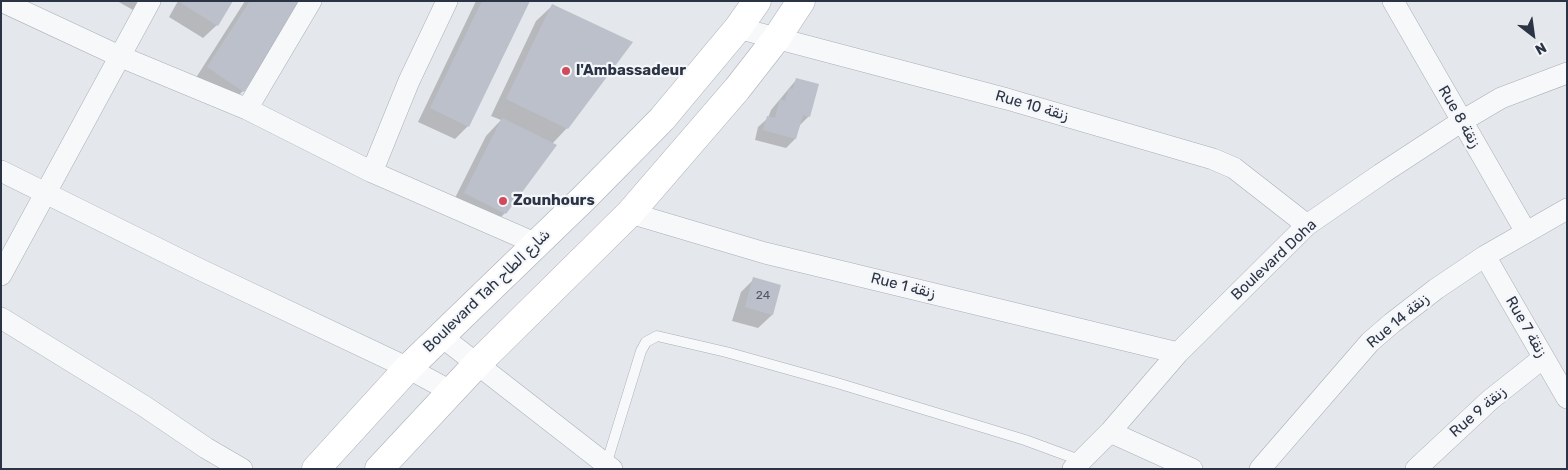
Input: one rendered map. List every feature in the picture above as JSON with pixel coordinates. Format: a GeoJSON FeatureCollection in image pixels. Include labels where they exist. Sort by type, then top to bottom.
{"type":"FeatureCollection","features":[{"type":"Feature","properties":{"kind":"street"},"geometry":{"type":"LineString","coordinates":[[1,275],[150,1]]}},
{"type":"Feature","properties":{"kind":"street"},"geometry":{"type":"LineString","coordinates":[[247,109],[311,1]]}},
{"type":"Feature","properties":{"kind":"street"},"geometry":{"type":"LineString","coordinates":[[372,172],[410,81],[447,1]]}},
{"type":"Feature","properties":{"kind":"street","name":"Boulevard Tah شارع الطاح"},"geometry":{"type":"LineString","coordinates":[[316,469],[408,368],[537,244],[662,119],[738,28],[757,1]]}},
{"type":"Feature","properties":{"kind":"street"},"geometry":{"type":"LineString","coordinates":[[379,469],[477,364],[630,213],[712,118],[776,39],[801,1]]}},
{"type":"Feature","properties":{"kind":"street","name":"Rue 8 زنقة"},"geometry":{"type":"LineString","coordinates":[[1393,1],[1526,232]]}},
{"type":"Feature","properties":{"kind":"street"},"geometry":{"type":"LineString","coordinates":[[1,2],[119,56],[247,109],[372,172],[537,244]]}},
{"type":"Feature","properties":{"kind":"street","name":"Rue 10 زنقة"},"geometry":{"type":"LineString","coordinates":[[738,28],[1007,99],[1213,158],[1234,168],[1307,226]]}},
{"type":"Feature","properties":{"kind":"street","name":"Boulevard Doha"},"geometry":{"type":"LineString","coordinates":[[1077,465],[1110,432],[1178,353],[1307,226],[1381,174],[1501,98],[1567,73]]}},
{"type":"Feature","properties":{"kind":"street"},"geometry":{"type":"LineString","coordinates":[[1,171],[408,368],[452,392]]}},
{"type":"Feature","properties":{"kind":"street","name":"Rue 14 زنقة"},"geometry":{"type":"LineString","coordinates":[[1260,469],[1370,342],[1436,289],[1485,256],[1567,209]]}},
{"type":"Feature","properties":{"kind":"street","name":"Rue 1 زنقة"},"geometry":{"type":"LineString","coordinates":[[630,213],[765,253],[1178,353]]}},
{"type":"Feature","properties":{"kind":"street","name":"Rue 7 زنقة"},"geometry":{"type":"LineString","coordinates":[[1485,256],[1567,398]]}},
{"type":"Feature","properties":{"kind":"street"},"geometry":{"type":"LineString","coordinates":[[1,318],[242,469]]}},
{"type":"Feature","properties":{"kind":"street"},"geometry":{"type":"LineString","coordinates":[[441,336],[609,467]]}},
{"type":"Feature","properties":{"kind":"street","name":"Rue 9 زنقة"},"geometry":{"type":"LineString","coordinates":[[1416,469],[1490,400],[1543,358]]}},
{"type":"Feature","properties":{"kind":"street"},"geometry":{"type":"LineString","coordinates":[[1110,432],[1192,469]]}},
{"type":"Feature","properties":{"kind":"lane"},"geometry":{"type":"LineString","coordinates":[[609,467],[641,351],[646,342],[657,336],[726,352],[837,382],[1025,440],[1077,465]]}},
{"type":"Feature","properties":{"kind":"building"},"geometry":{"type":"Polygon","coordinates":[[[182,1],[233,1],[218,26],[181,3],[182,1]]]}},
{"type":"Feature","properties":{"kind":"building"},"geometry":{"type":"Polygon","coordinates":[[[250,1],[303,1],[244,92],[207,67],[250,1]]]}},
{"type":"Feature","properties":{"kind":"building"},"geometry":{"type":"Polygon","coordinates":[[[482,1],[530,1],[469,127],[430,108],[482,1]]]}},
{"type":"Feature","properties":{"kind":"building","name":"l'Ambassadeur"},"geometry":{"type":"Polygon","coordinates":[[[552,4],[633,42],[568,129],[506,99],[552,4]]]}},
{"type":"Feature","properties":{"kind":"building"},"geometry":{"type":"Polygon","coordinates":[[[796,78],[819,84],[810,117],[803,115],[796,139],[763,130],[767,116],[775,118],[780,99],[785,101],[789,88],[793,89],[796,78]]]}},
{"type":"Feature","properties":{"kind":"building"},"geometry":{"type":"Polygon","coordinates":[[[502,118],[557,145],[506,214],[464,193],[502,118]]]}},
{"type":"Feature","properties":{"kind":"building"},"geometry":{"type":"Polygon","coordinates":[[[753,277],[781,285],[773,315],[745,307],[753,277]]]}},
{"type":"Feature","properties":{"kind":"place","name":"l'Ambassadeur"},"geometry":{"type":"Point","coordinates":[566,71]}},
{"type":"Feature","properties":{"kind":"place","name":"Zounhours"},"geometry":{"type":"Point","coordinates":[503,201]}}]}
